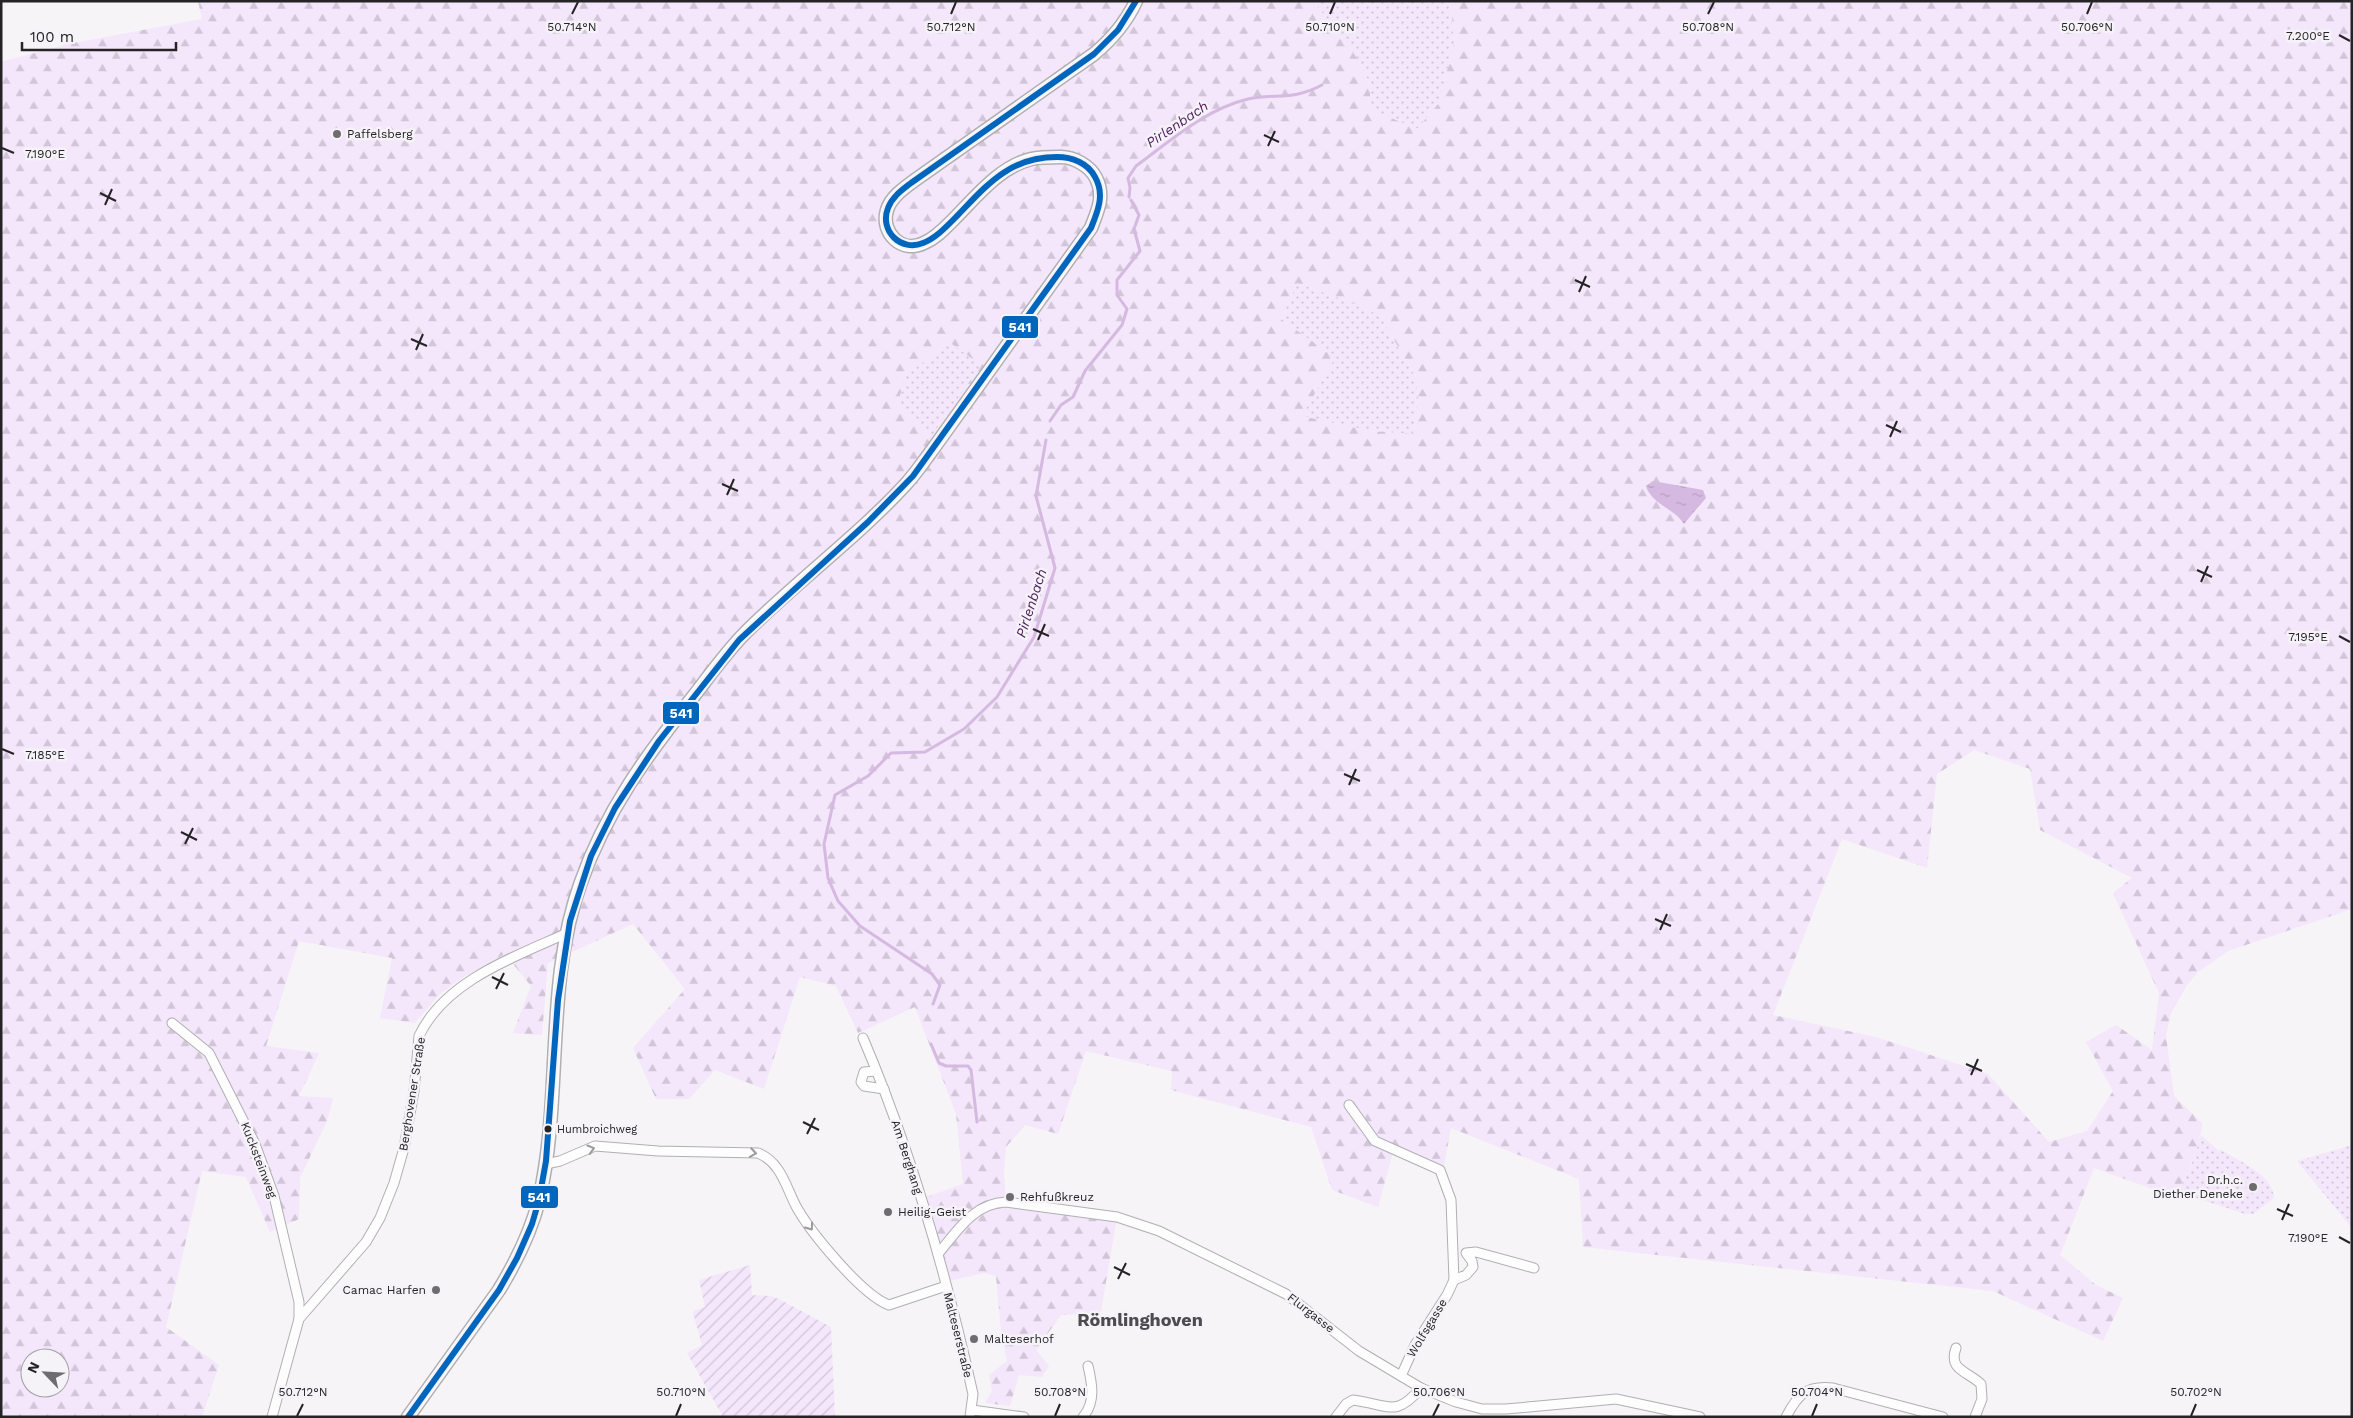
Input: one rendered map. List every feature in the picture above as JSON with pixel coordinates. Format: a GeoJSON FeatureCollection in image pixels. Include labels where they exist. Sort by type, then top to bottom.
{"type":"FeatureCollection","features":[{"type":"Feature","properties":{"kind":"main road"},"geometry":{"type":"LineString","coordinates":[[408,1417],[478,1322],[510,1271],[535,1211],[546,1164],[565,934],[580,884],[596,842],[636,770],[745,633],[906,484],[944,435],[1091,228],[1100,206],[1101,188],[1093,172],[1084,164],[1067,157],[1031,159],[1010,168],[992,181],[937,235],[923,244],[910,246],[900,243],[891,237],[885,220],[887,209],[900,191],[1079,65],[1111,40],[1124,23],[1136,1]]}},
{"type":"Feature","properties":{"kind":"street","name":"Berghovener Straße"},"geometry":{"type":"LineString","coordinates":[[272,1417],[299,1319],[366,1242],[380,1218],[394,1183],[404,1148],[414,1091],[419,1036],[422,1030],[437,1011],[460,988],[508,960],[565,934]]}},
{"type":"Feature","properties":{"kind":"street","name":"Kucksteinweg"},"geometry":{"type":"LineString","coordinates":[[172,1023],[209,1053],[256,1144],[274,1196],[299,1302],[299,1319]]}},
{"type":"Feature","properties":{"kind":"street","name":"Am Berghang"},"geometry":{"type":"LineString","coordinates":[[863,1038],[910,1161],[938,1254]]}},
{"type":"Feature","properties":{"kind":"street"},"geometry":{"type":"LineString","coordinates":[[876,1071],[864,1072],[861,1082],[864,1086],[884,1089]]}},
{"type":"Feature","properties":{"kind":"street","name":"Wolfsgasse"},"geometry":{"type":"LineString","coordinates":[[1349,1105],[1376,1141],[1440,1170],[1451,1200],[1454,1280],[1447,1295],[1415,1345],[1401,1376]]}},
{"type":"Feature","properties":{"kind":"street"},"geometry":{"type":"LineString","coordinates":[[546,1164],[560,1161],[595,1146],[658,1151],[758,1154],[767,1157],[778,1168],[798,1209],[819,1239],[867,1291],[881,1302],[889,1305],[946,1286]]}},
{"type":"Feature","properties":{"kind":"street","name":"Flurgasse"},"geometry":{"type":"LineString","coordinates":[[938,1254],[970,1216],[994,1202],[1117,1217],[1139,1222],[1286,1294],[1359,1351],[1421,1388],[1456,1402],[1482,1409],[1616,1399],[1700,1417]]}},
{"type":"Feature","properties":{"kind":"street"},"geometry":{"type":"LineString","coordinates":[[1454,1257],[1476,1252],[1534,1268]]}},
{"type":"Feature","properties":{"kind":"street","name":"Wolfsgasse"},"geometry":{"type":"LineString","coordinates":[[1454,1280],[1466,1275],[1473,1268],[1472,1261],[1466,1253]]}},
{"type":"Feature","properties":{"kind":"street","name":"Malteserstraße"},"geometry":{"type":"LineString","coordinates":[[938,1254],[961,1340],[972,1394],[971,1413]]}},
{"type":"Feature","properties":{"kind":"street"},"geometry":{"type":"LineString","coordinates":[[1956,1348],[1952,1357],[1955,1366],[1981,1384],[1982,1399],[1975,1417]]}},
{"type":"Feature","properties":{"kind":"street"},"geometry":{"type":"LineString","coordinates":[[1083,1417],[1087,1412],[1094,1389],[1088,1366]]}},
{"type":"Feature","properties":{"kind":"street"},"geometry":{"type":"LineString","coordinates":[[1786,1417],[1799,1396],[1819,1386],[1943,1417]]}},
{"type":"Feature","properties":{"kind":"street"},"geometry":{"type":"LineString","coordinates":[[1336,1417],[1346,1404],[1354,1400],[1391,1410],[1403,1410],[1410,1404],[1421,1388]]}},
{"type":"Feature","properties":{"kind":"street"},"geometry":{"type":"LineString","coordinates":[[971,1413],[1024,1417]]}},
{"type":"Feature","properties":{"kind":"green space"},"geometry":{"type":"Polygon","coordinates":[[[198,1],[1313,1],[1358,59],[1370,84],[1370,103],[1382,114],[1417,129],[1439,103],[1454,43],[1449,1],[2352,1],[2352,909],[2228,951],[2198,972],[2187,985],[2171,1013],[2166,1036],[2174,1096],[2202,1123],[2199,1143],[2188,1170],[2175,1197],[2094,1168],[2060,1255],[2096,1285],[2123,1298],[2103,1341],[1993,1291],[1583,1247],[1579,1179],[1451,1128],[1444,1166],[1395,1145],[1378,1207],[1332,1190],[1311,1127],[1171,1090],[1172,1071],[1086,1051],[1058,1134],[1025,1125],[1006,1147],[1004,1172],[1006,1203],[1117,1217],[1100,1317],[1085,1314],[1061,1315],[1036,1350],[1049,1366],[1042,1377],[1019,1375],[1010,1406],[985,1403],[992,1391],[989,1375],[1007,1361],[1001,1331],[996,1276],[983,1273],[945,1282],[924,1198],[963,1184],[956,1114],[915,1007],[858,1033],[836,986],[800,977],[764,1089],[715,1070],[689,1099],[656,1099],[633,1048],[685,989],[633,924],[548,963],[542,1035],[513,1033],[531,986],[505,954],[460,979],[439,995],[415,1023],[380,1018],[392,958],[299,941],[266,1046],[319,1053],[299,1096],[333,1098],[327,1121],[300,1178],[299,1219],[270,1232],[246,1177],[202,1171],[166,1327],[219,1365],[202,1417],[1,1417],[1,62],[68,44],[202,19],[198,1]],[[1297,283],[1281,319],[1335,358],[1302,416],[1370,431],[1413,434],[1418,399],[1416,378],[1381,317],[1362,306],[1297,283]],[[949,342],[905,376],[898,404],[931,437],[981,365],[949,342]],[[1649,494],[1679,516],[1684,524],[1700,507],[1649,494]],[[1974,750],[1937,774],[1927,868],[1842,839],[1773,1015],[1876,1037],[1988,1074],[2049,1142],[2087,1131],[2113,1091],[2086,1042],[2116,1025],[2152,1050],[2159,993],[2113,893],[2132,878],[2040,830],[2030,769],[1974,750]]]}},
{"type":"Feature","properties":{"kind":"green space"},"geometry":{"type":"Polygon","coordinates":[[[1313,1],[1449,1],[1454,43],[1439,103],[1417,129],[1382,114],[1370,103],[1370,84],[1358,59],[1313,1]]]}},
{"type":"Feature","properties":{"kind":"green space"},"geometry":{"type":"Polygon","coordinates":[[[1297,283],[1362,306],[1381,317],[1416,378],[1418,399],[1413,434],[1370,431],[1301,416],[1281,319],[1297,283]]]}},
{"type":"Feature","properties":{"kind":"green space"},"geometry":{"type":"Polygon","coordinates":[[[949,342],[982,365],[931,437],[898,404],[905,376],[949,342]]]}},
{"type":"Feature","properties":{"kind":"green space"},"geometry":{"type":"Polygon","coordinates":[[[2201,1135],[2220,1152],[2219,1149],[2261,1175],[2272,1189],[2274,1198],[2253,1214],[2245,1214],[2178,1192],[2192,1163],[2201,1135]]]}},
{"type":"Feature","properties":{"kind":"green space"},"geometry":{"type":"Polygon","coordinates":[[[2352,1145],[2352,1228],[2297,1161],[2352,1145]]]}},
{"type":"Feature","properties":{"kind":"green space"},"geometry":{"type":"Polygon","coordinates":[[[750,1265],[752,1295],[770,1296],[779,1299],[831,1327],[835,1417],[723,1417],[687,1353],[702,1345],[693,1313],[695,1310],[705,1307],[699,1280],[750,1265]]]}},
{"type":"Feature","properties":{"kind":"water"},"geometry":{"type":"Polygon","coordinates":[[[1653,481],[1703,490],[1706,498],[1684,524],[1649,492],[1646,486],[1653,481]]]}},
{"type":"Feature","properties":{"kind":"waterway","name":"Pirlenbach"},"geometry":{"type":"LineString","coordinates":[[1129,197],[1128,178],[1136,166],[1175,136],[1203,118],[1218,110],[1248,99],[1293,95],[1322,85]]}},
{"type":"Feature","properties":{"kind":"waterway","name":"Pirlenbach"},"geometry":{"type":"LineString","coordinates":[[1050,421],[1061,405],[1073,397],[1085,371],[1122,325],[1127,309],[1117,295],[1117,280],[1140,251],[1134,229],[1139,215],[1131,200]]}},
{"type":"Feature","properties":{"kind":"waterway","name":"Pirlenbach"},"geometry":{"type":"LineString","coordinates":[[933,1004],[940,985],[932,974],[860,926],[838,901],[828,878],[824,844],[835,795],[868,776],[891,753],[925,752],[964,729],[997,697],[1034,637],[1055,568],[1036,496],[1046,440]]}},
{"type":"Feature","properties":{"kind":"waterway","name":"Pirlenbach"},"geometry":{"type":"LineString","coordinates":[[931,1044],[939,1063],[946,1066],[968,1066],[971,1070],[977,1122]]}},
{"type":"Feature","properties":{"kind":"transit line","name":"541"},"geometry":{"type":"LineString","coordinates":[[408,1417],[499,1290],[517,1258],[532,1224],[539,1200],[546,1161],[558,1000],[570,921],[591,856],[615,808],[659,741],[739,640],[868,522],[913,476],[1091,228],[1098,209],[1100,190],[1092,172],[1079,162],[1057,157],[1040,158],[1025,162],[1000,175],[989,184],[937,235],[928,241],[915,245],[907,245],[900,242],[889,232],[886,216],[892,200],[911,183],[1094,54],[1118,30],[1136,1]]}},
{"type":"Feature","properties":{"kind":"place","name":"Paffelsberg"},"geometry":{"type":"Point","coordinates":[337,134]}},
{"type":"Feature","properties":{"kind":"place","name":"Humbroichweg"},"geometry":{"type":"Point","coordinates":[548,1129]}},
{"type":"Feature","properties":{"kind":"place","name":"Dr.h.c. Diether Deneke"},"geometry":{"type":"Point","coordinates":[2253,1187]}},
{"type":"Feature","properties":{"kind":"place","name":"Rehfußkreuz"},"geometry":{"type":"Point","coordinates":[1010,1197]}},
{"type":"Feature","properties":{"kind":"place","name":"Heilig-Geist"},"geometry":{"type":"Point","coordinates":[888,1212]}},
{"type":"Feature","properties":{"kind":"place","name":"Camac Harfen"},"geometry":{"type":"Point","coordinates":[436,1290]}},
{"type":"Feature","properties":{"kind":"place","name":"Malteserhof"},"geometry":{"type":"Point","coordinates":[974,1339]}},
{"type":"Feature","properties":{"kind":"district","name":"Römlinghoven"},"geometry":{"type":"Point","coordinates":[1140,1320]}}]}
